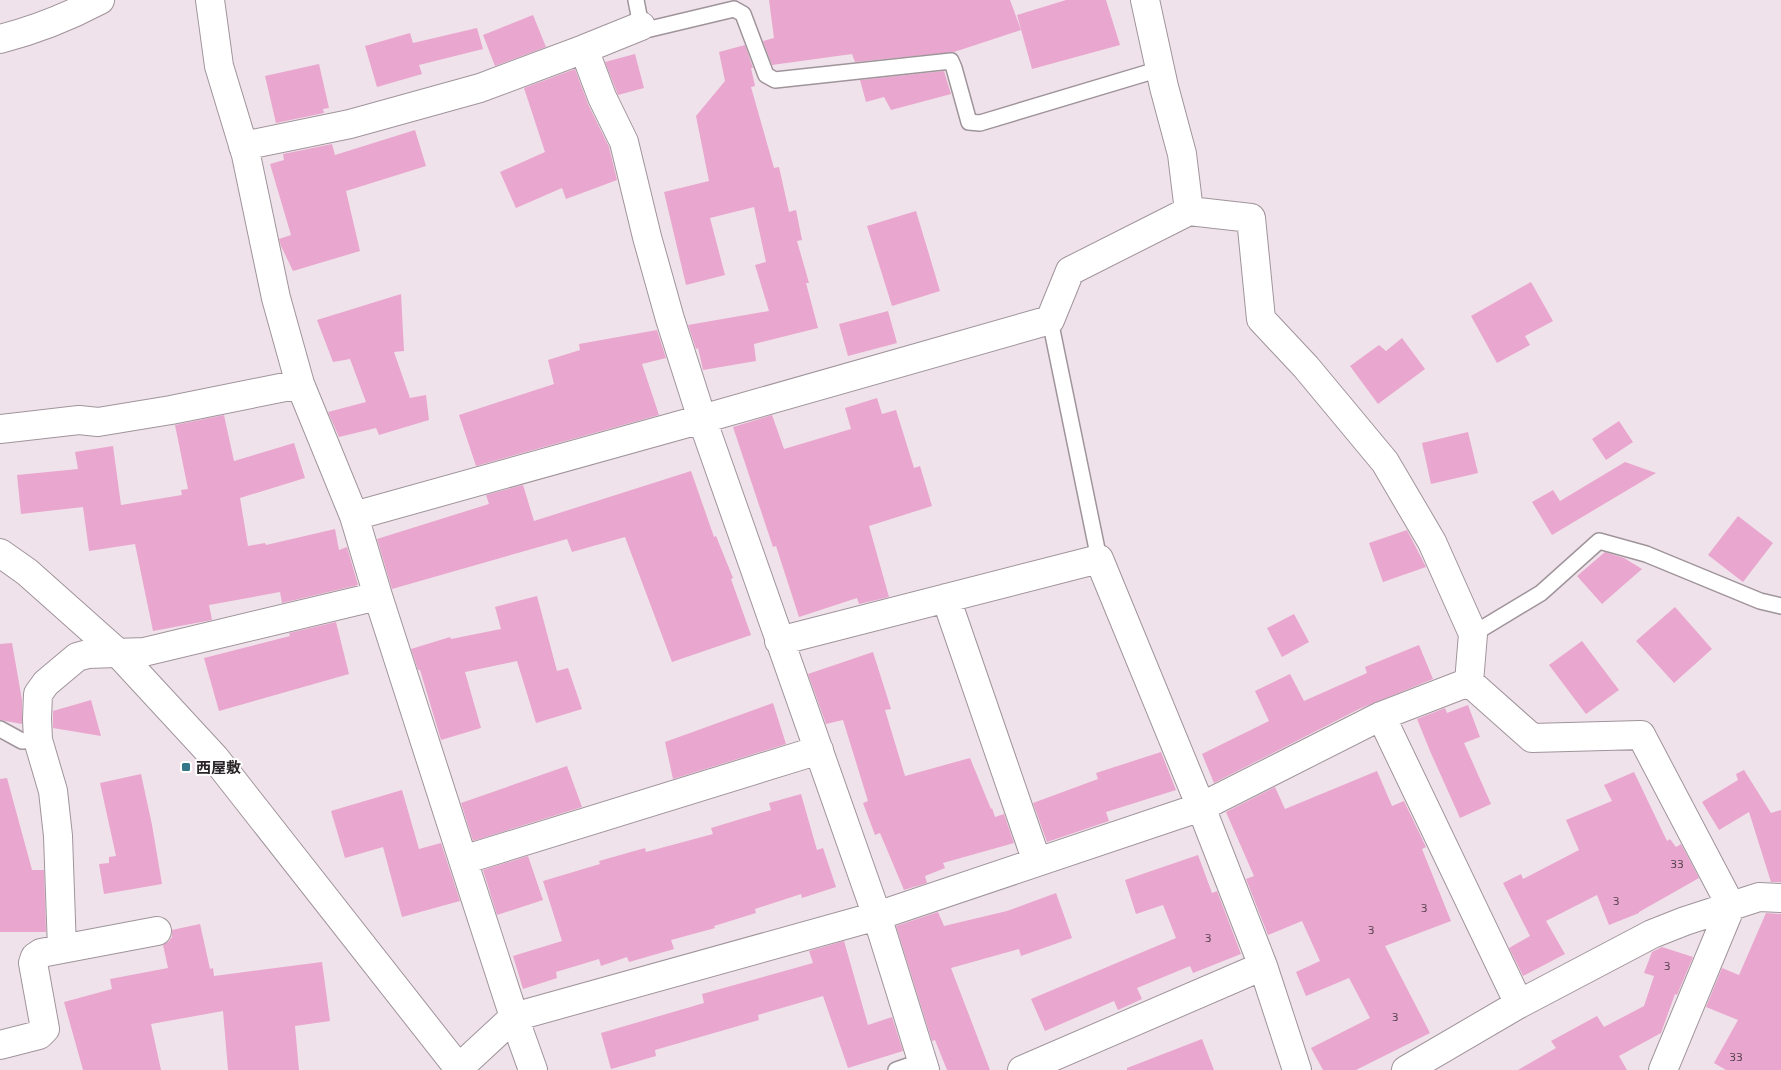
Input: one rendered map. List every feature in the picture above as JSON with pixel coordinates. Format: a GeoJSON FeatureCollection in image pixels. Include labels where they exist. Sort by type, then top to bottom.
{"type":"FeatureCollection","features":[{"type":"Feature","properties":{"kind":"street"},"geometry":{"type":"LineString","coordinates":[[0,40],[29,31],[82,10],[100,0]]}},
{"type":"Feature","properties":{"kind":"street"},"geometry":{"type":"LineString","coordinates":[[210,0],[219,66],[243,146],[276,298],[300,384],[354,516],[463,860],[533,1070]]}},
{"type":"Feature","properties":{"kind":"street"},"geometry":{"type":"LineString","coordinates":[[1145,0],[1160,69],[1182,154],[1189,210]]}},
{"type":"Feature","properties":{"kind":"street"},"geometry":{"type":"LineString","coordinates":[[243,146],[350,124],[480,88],[641,26]]}},
{"type":"Feature","properties":{"kind":"street"},"geometry":{"type":"LineString","coordinates":[[584,49],[602,97],[624,142],[647,237],[702,419],[877,916],[924,1065]]}},
{"type":"Feature","properties":{"kind":"street"},"geometry":{"type":"LineString","coordinates":[[354,516],[1050,320],[1070,271],[1189,210],[1251,218],[1261,319],[1306,367],[1385,462],[1432,542],[1473,634],[1469,682]]}},
{"type":"Feature","properties":{"kind":"street"},"geometry":{"type":"LineString","coordinates":[[0,429],[79,420],[98,422],[171,410],[300,384]]}},
{"type":"Feature","properties":{"kind":"street"},"geometry":{"type":"LineString","coordinates":[[0,553],[27,572],[118,653],[215,758],[460,1069],[514,1017],[877,916],[1201,807],[1381,716],[1469,682]]}},
{"type":"Feature","properties":{"kind":"street"},"geometry":{"type":"LineString","coordinates":[[779,641],[1099,559],[1201,807],[1263,966],[1297,1070]]}},
{"type":"Feature","properties":{"kind":"street"},"geometry":{"type":"LineString","coordinates":[[62,949],[58,836],[53,791],[38,740],[38,694],[46,683],[78,658],[88,654],[144,652],[378,596]]}},
{"type":"Feature","properties":{"kind":"street"},"geometry":{"type":"LineString","coordinates":[[946,598],[1037,862]]}},
{"type":"Feature","properties":{"kind":"street"},"geometry":{"type":"LineString","coordinates":[[1469,682],[1532,738],[1641,735],[1731,906]]}},
{"type":"Feature","properties":{"kind":"street"},"geometry":{"type":"LineString","coordinates":[[1381,716],[1519,1004]]}},
{"type":"Feature","properties":{"kind":"street"},"geometry":{"type":"LineString","coordinates":[[463,860],[818,750]]}},
{"type":"Feature","properties":{"kind":"street"},"geometry":{"type":"LineString","coordinates":[[1406,1070],[1519,1004],[1652,934],[1685,921],[1759,897],[1781,898]]}},
{"type":"Feature","properties":{"kind":"street"},"geometry":{"type":"LineString","coordinates":[[1663,1070],[1731,906]]}},
{"type":"Feature","properties":{"kind":"street"},"geometry":{"type":"LineString","coordinates":[[0,1045],[39,1035],[45,1028],[33,964],[35,957],[41,953],[157,931]]}},
{"type":"Feature","properties":{"kind":"street"},"geometry":{"type":"LineString","coordinates":[[1022,1070],[1263,966]]}},
{"type":"Feature","properties":{"kind":"lane"},"geometry":{"type":"LineString","coordinates":[[636,0],[641,26],[650,29],[734,9],[743,14],[766,76],[775,80],[951,61],[969,122],[980,123],[1160,69]]}},
{"type":"Feature","properties":{"kind":"lane"},"geometry":{"type":"LineString","coordinates":[[1050,320],[1099,559]]}},
{"type":"Feature","properties":{"kind":"lane"},"geometry":{"type":"LineString","coordinates":[[1473,634],[1541,593],[1599,541],[1646,554],[1760,601],[1781,606]]}},
{"type":"Feature","properties":{"kind":"lane"},"geometry":{"type":"LineString","coordinates":[[0,729],[22,741],[38,740]]}},
{"type":"Feature","properties":{"kind":"lane"},"geometry":{"type":"LineString","coordinates":[[896,1070],[924,1065]]}},
{"type":"Feature","properties":{"kind":"building"},"geometry":{"type":"Polygon","coordinates":[[[769,0],[1010,0],[1021,30],[954,52],[855,62],[852,54],[772,65],[763,41],[774,38],[769,0]]]}},
{"type":"Feature","properties":{"kind":"building"},"geometry":{"type":"Polygon","coordinates":[[[1066,0],[1106,0],[1120,45],[1032,69],[1017,15],[1066,0]]]}},
{"type":"Feature","properties":{"kind":"building"},"geometry":{"type":"Polygon","coordinates":[[[533,15],[546,47],[495,66],[483,35],[533,15]]]}},
{"type":"Feature","properties":{"kind":"building"},"geometry":{"type":"Polygon","coordinates":[[[477,28],[483,49],[419,65],[422,74],[377,87],[365,46],[410,33],[413,43],[477,28]]]}},
{"type":"Feature","properties":{"kind":"building"},"geometry":{"type":"Polygon","coordinates":[[[745,45],[753,68],[751,68],[755,86],[751,87],[774,168],[779,167],[789,212],[796,210],[802,240],[797,241],[809,283],[806,283],[818,328],[754,344],[756,361],[703,370],[698,348],[696,349],[688,325],[769,311],[755,265],[766,262],[754,207],[710,218],[725,275],[686,285],[664,192],[709,181],[696,116],[725,81],[719,52],[745,45]]]}},
{"type":"Feature","properties":{"kind":"building"},"geometry":{"type":"Polygon","coordinates":[[[635,54],[644,88],[618,95],[605,62],[635,54]]]}},
{"type":"Feature","properties":{"kind":"building"},"geometry":{"type":"Polygon","coordinates":[[[319,64],[329,108],[323,109],[324,113],[276,123],[265,76],[319,64]]]}},
{"type":"Feature","properties":{"kind":"building"},"geometry":{"type":"Polygon","coordinates":[[[575,69],[588,104],[609,147],[617,180],[566,199],[562,188],[516,208],[500,172],[545,152],[524,88],[575,69]]]}},
{"type":"Feature","properties":{"kind":"building"},"geometry":{"type":"Polygon","coordinates":[[[944,71],[951,94],[891,110],[884,97],[866,102],[860,80],[944,71]]]}},
{"type":"Feature","properties":{"kind":"building"},"geometry":{"type":"Polygon","coordinates":[[[415,130],[426,166],[346,191],[360,251],[293,271],[279,239],[291,235],[270,164],[284,160],[283,154],[332,144],[335,155],[415,130]]]}},
{"type":"Feature","properties":{"kind":"building"},"geometry":{"type":"Polygon","coordinates":[[[916,211],[940,291],[892,306],[867,226],[916,211]]]}},
{"type":"Feature","properties":{"kind":"building"},"geometry":{"type":"Polygon","coordinates":[[[1531,282],[1553,321],[1525,336],[1530,345],[1497,363],[1471,316],[1531,282]]]}},
{"type":"Feature","properties":{"kind":"building"},"geometry":{"type":"Polygon","coordinates":[[[401,294],[404,351],[394,352],[410,398],[426,395],[429,420],[379,435],[376,428],[339,437],[328,412],[366,402],[350,359],[333,362],[317,320],[401,294]]]}},
{"type":"Feature","properties":{"kind":"building"},"geometry":{"type":"Polygon","coordinates":[[[888,311],[897,343],[848,356],[839,324],[888,311]]]}},
{"type":"Feature","properties":{"kind":"building"},"geometry":{"type":"Polygon","coordinates":[[[657,330],[666,358],[642,364],[659,415],[476,466],[459,415],[554,384],[548,360],[580,350],[579,344],[657,330]]]}},
{"type":"Feature","properties":{"kind":"building"},"geometry":{"type":"Polygon","coordinates":[[[1402,338],[1425,369],[1378,404],[1350,366],[1379,345],[1386,351],[1402,338]]]}},
{"type":"Feature","properties":{"kind":"building"},"geometry":{"type":"Polygon","coordinates":[[[877,398],[882,414],[896,410],[914,468],[920,466],[932,506],[869,526],[889,597],[859,604],[857,598],[799,617],[776,546],[773,547],[733,427],[772,415],[784,449],[851,429],[845,408],[877,398]]]}},
{"type":"Feature","properties":{"kind":"building"},"geometry":{"type":"Polygon","coordinates":[[[224,415],[234,461],[294,443],[305,478],[240,498],[248,546],[265,543],[266,545],[335,529],[339,550],[347,547],[358,585],[282,603],[280,592],[209,605],[212,620],[153,631],[135,544],[89,551],[83,507],[21,514],[17,475],[78,469],[75,452],[113,446],[121,505],[182,495],[181,490],[188,489],[175,425],[224,415]]]}},
{"type":"Feature","properties":{"kind":"building"},"geometry":{"type":"Polygon","coordinates":[[[1619,421],[1633,442],[1606,460],[1592,439],[1619,421]]]}},
{"type":"Feature","properties":{"kind":"building"},"geometry":{"type":"Polygon","coordinates":[[[1468,432],[1478,473],[1431,484],[1422,443],[1468,432]]]}},
{"type":"Feature","properties":{"kind":"building"},"geometry":{"type":"Polygon","coordinates":[[[1625,462],[1656,473],[1552,535],[1532,502],[1553,490],[1560,501],[1625,462]]]}},
{"type":"Feature","properties":{"kind":"building"},"geometry":{"type":"Polygon","coordinates":[[[691,471],[714,537],[716,536],[733,578],[731,579],[751,635],[672,662],[625,537],[572,552],[567,539],[392,589],[377,539],[489,504],[486,495],[523,485],[534,521],[691,471]]]}},
{"type":"Feature","properties":{"kind":"building"},"geometry":{"type":"Polygon","coordinates":[[[1738,516],[1773,543],[1743,582],[1708,555],[1738,516]]]}},
{"type":"Feature","properties":{"kind":"building"},"geometry":{"type":"Polygon","coordinates":[[[1407,530],[1426,567],[1383,582],[1369,543],[1407,530]]]}},
{"type":"Feature","properties":{"kind":"building"},"geometry":{"type":"Polygon","coordinates":[[[1605,552],[1624,558],[1642,569],[1602,604],[1577,576],[1605,552]]]}},
{"type":"Feature","properties":{"kind":"building"},"geometry":{"type":"Polygon","coordinates":[[[537,596],[557,671],[568,668],[582,709],[536,723],[517,661],[465,672],[481,728],[441,740],[420,670],[418,670],[411,649],[450,637],[451,639],[501,629],[495,607],[537,596]]]}},
{"type":"Feature","properties":{"kind":"building"},"geometry":{"type":"Polygon","coordinates":[[[1675,607],[1712,649],[1674,683],[1636,641],[1675,607]]]}},
{"type":"Feature","properties":{"kind":"building"},"geometry":{"type":"Polygon","coordinates":[[[1294,614],[1309,642],[1282,657],[1267,628],[1294,614]]]}},
{"type":"Feature","properties":{"kind":"building"},"geometry":{"type":"Polygon","coordinates":[[[336,622],[349,674],[219,711],[204,658],[290,636],[289,633],[336,622]]]}},
{"type":"Feature","properties":{"kind":"building"},"geometry":{"type":"Polygon","coordinates":[[[1582,641],[1619,690],[1586,714],[1549,665],[1582,641]]]}},
{"type":"Feature","properties":{"kind":"building"},"geometry":{"type":"Polygon","coordinates":[[[12,643],[22,700],[22,724],[0,720],[0,644],[12,643]]]}},
{"type":"Feature","properties":{"kind":"building"},"geometry":{"type":"Polygon","coordinates":[[[1419,645],[1433,679],[1359,709],[1214,783],[1202,754],[1269,721],[1255,691],[1290,674],[1304,701],[1367,673],[1365,667],[1419,645]]]}},
{"type":"Feature","properties":{"kind":"building"},"geometry":{"type":"Polygon","coordinates":[[[873,652],[891,709],[885,710],[905,776],[970,758],[995,817],[1004,814],[1014,843],[943,863],[945,868],[925,876],[927,883],[904,890],[880,833],[875,835],[863,803],[868,801],[843,720],[826,724],[808,674],[873,652]]]}},
{"type":"Feature","properties":{"kind":"building"},"geometry":{"type":"Polygon","coordinates":[[[91,700],[101,736],[53,728],[53,711],[91,700]]]}},
{"type":"Feature","properties":{"kind":"building"},"geometry":{"type":"Polygon","coordinates":[[[773,703],[786,744],[673,779],[665,742],[773,703]]]}},
{"type":"Feature","properties":{"kind":"building"},"geometry":{"type":"Polygon","coordinates":[[[1468,705],[1480,737],[1464,743],[1491,804],[1460,818],[1417,719],[1445,708],[1447,713],[1468,705]]]}},
{"type":"Feature","properties":{"kind":"building"},"geometry":{"type":"Polygon","coordinates":[[[1161,752],[1176,790],[1106,812],[1109,821],[1047,842],[1033,803],[1098,779],[1096,773],[1161,752]]]}},
{"type":"Feature","properties":{"kind":"building"},"geometry":{"type":"Polygon","coordinates":[[[567,766],[582,807],[473,841],[461,803],[567,766]]]}},
{"type":"Feature","properties":{"kind":"building"},"geometry":{"type":"Polygon","coordinates":[[[1744,770],[1771,813],[1781,810],[1781,882],[1771,882],[1749,812],[1719,830],[1702,802],[1738,780],[1736,774],[1744,770]]]}},
{"type":"Feature","properties":{"kind":"building"},"geometry":{"type":"Polygon","coordinates":[[[1377,771],[1392,806],[1404,801],[1426,847],[1422,849],[1451,921],[1385,946],[1430,1033],[1356,1070],[1323,1070],[1311,1048],[1370,1018],[1349,978],[1306,996],[1296,972],[1320,961],[1302,921],[1268,935],[1246,879],[1254,876],[1226,812],[1275,787],[1285,809],[1377,771]]]}},
{"type":"Feature","properties":{"kind":"building"},"geometry":{"type":"Polygon","coordinates":[[[1634,772],[1667,841],[1670,839],[1676,847],[1681,844],[1699,878],[1639,913],[1609,925],[1597,895],[1546,921],[1565,954],[1523,976],[1509,948],[1530,936],[1503,883],[1521,874],[1523,879],[1579,850],[1566,820],[1612,801],[1604,785],[1634,772]]]}},
{"type":"Feature","properties":{"kind":"building"},"geometry":{"type":"Polygon","coordinates":[[[141,774],[162,884],[104,894],[99,864],[109,863],[109,857],[116,856],[100,783],[141,774]]]}},
{"type":"Feature","properties":{"kind":"building"},"geometry":{"type":"Polygon","coordinates":[[[7,778],[32,870],[44,870],[46,932],[0,932],[0,779],[7,778]]]}},
{"type":"Feature","properties":{"kind":"building"},"geometry":{"type":"Polygon","coordinates":[[[402,790],[419,849],[441,843],[460,901],[402,917],[383,847],[345,858],[331,811],[402,790]]]}},
{"type":"Feature","properties":{"kind":"building"},"geometry":{"type":"Polygon","coordinates":[[[801,794],[817,850],[823,848],[836,887],[802,898],[801,894],[755,909],[756,913],[714,926],[715,928],[671,940],[674,949],[629,962],[627,957],[601,966],[599,959],[556,972],[557,978],[523,989],[513,956],[562,941],[543,881],[600,864],[599,861],[645,848],[646,852],[713,834],[711,828],[771,810],[769,803],[801,794]]]}},
{"type":"Feature","properties":{"kind":"building"},"geometry":{"type":"Polygon","coordinates":[[[1198,855],[1212,893],[1217,891],[1241,954],[1193,973],[1190,966],[1137,988],[1142,999],[1118,1010],[1114,1001],[1045,1031],[1031,999],[1176,938],[1163,905],[1136,914],[1125,880],[1198,855]]]}},
{"type":"Feature","properties":{"kind":"building"},"geometry":{"type":"Polygon","coordinates":[[[528,856],[543,900],[497,915],[483,870],[528,856]]]}},
{"type":"Feature","properties":{"kind":"building"},"geometry":{"type":"Polygon","coordinates":[[[1056,893],[1072,938],[1021,956],[1019,949],[951,968],[990,1070],[947,1070],[935,1040],[932,1041],[896,926],[938,912],[944,926],[1007,911],[1056,893]]]}},
{"type":"Feature","properties":{"kind":"building"},"geometry":{"type":"Polygon","coordinates":[[[1766,913],[1781,914],[1781,1070],[1726,1070],[1714,1063],[1738,1020],[1706,1007],[1722,968],[1739,975],[1766,913]]]}},
{"type":"Feature","properties":{"kind":"building"},"geometry":{"type":"Polygon","coordinates":[[[200,924],[210,969],[213,968],[214,976],[322,962],[330,1021],[295,1026],[299,1070],[228,1070],[223,1011],[151,1024],[161,1070],[83,1070],[64,1002],[112,989],[110,979],[168,968],[163,945],[172,937],[172,930],[200,924]]]}},
{"type":"Feature","properties":{"kind":"building"},"geometry":{"type":"Polygon","coordinates":[[[844,941],[868,1025],[892,1017],[903,1051],[848,1068],[823,996],[758,1015],[759,1020],[655,1050],[656,1056],[611,1069],[601,1033],[704,1003],[702,994],[813,963],[809,951],[844,941]]]}},
{"type":"Feature","properties":{"kind":"building"},"geometry":{"type":"Polygon","coordinates":[[[1662,947],[1693,957],[1677,995],[1675,994],[1661,1033],[1619,1056],[1627,1070],[1518,1070],[1556,1048],[1551,1041],[1597,1016],[1604,1027],[1644,1006],[1654,976],[1644,973],[1652,952],[1662,947]]]}},
{"type":"Feature","properties":{"kind":"building"},"geometry":{"type":"Polygon","coordinates":[[[1202,1039],[1214,1070],[1127,1070],[1127,1068],[1202,1039]]]}},
{"type":"Feature","properties":{"kind":"place","name":"西屋敷"},"geometry":{"type":"Point","coordinates":[186,767]}}]}
